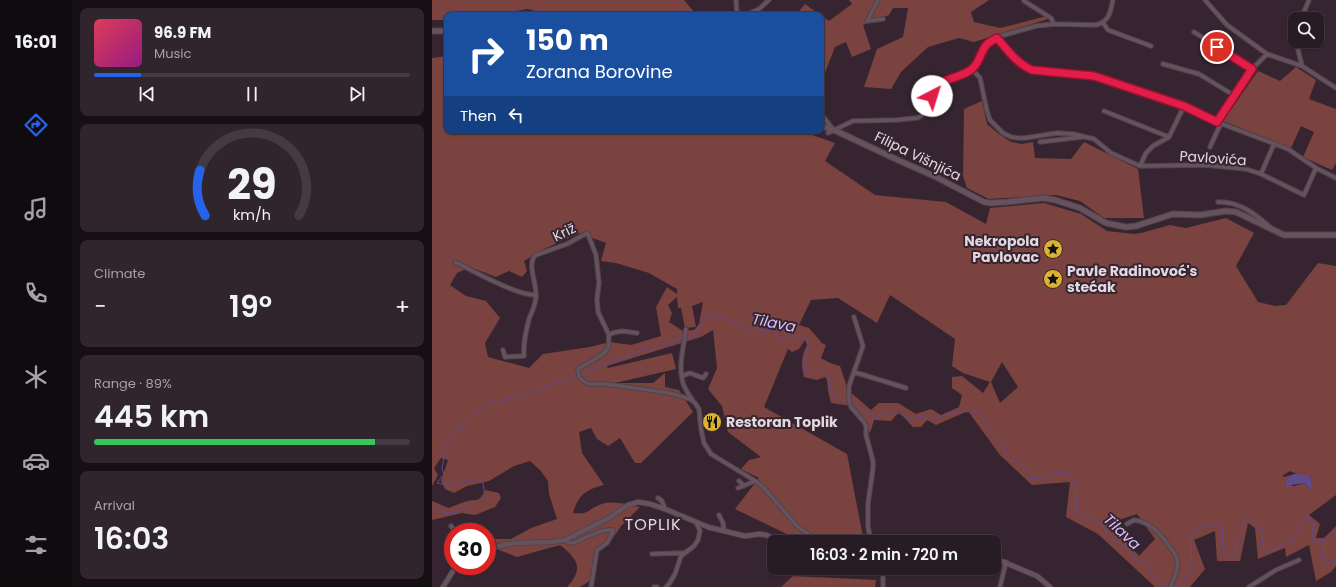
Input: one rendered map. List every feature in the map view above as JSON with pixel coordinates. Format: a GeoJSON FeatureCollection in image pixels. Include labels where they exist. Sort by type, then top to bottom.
{"type":"FeatureCollection","features":[{"type":"Feature","properties":{"kind":"main road"},"geometry":{"type":"LineString","coordinates":[[432,32],[444,31]]}},
{"type":"Feature","properties":{"kind":"main road"},"geometry":{"type":"LineString","coordinates":[[824,127],[834,130]]}},
{"type":"Feature","properties":{"kind":"main road","name":"Filipa Višnjića"},"geometry":{"type":"LineString","coordinates":[[834,130],[934,176],[978,199],[992,203],[1043,198],[1056,200],[1080,208],[1106,223],[1126,227],[1136,226],[1173,214],[1200,216],[1226,210],[1236,212],[1276,231]]}},
{"type":"Feature","properties":{"kind":"main road"},"geometry":{"type":"LineString","coordinates":[[1276,231],[1284,235],[1291,236],[1336,235]]}},
{"type":"Feature","properties":{"kind":"street"},"geometry":{"type":"LineString","coordinates":[[736,0],[737,12]]}},
{"type":"Feature","properties":{"kind":"street"},"geometry":{"type":"LineString","coordinates":[[752,12],[759,9],[769,0]]}},
{"type":"Feature","properties":{"kind":"street"},"geometry":{"type":"LineString","coordinates":[[878,0],[867,21],[883,19]]}},
{"type":"Feature","properties":{"kind":"street"},"geometry":{"type":"LineString","coordinates":[[972,69],[982,54],[984,48],[997,38],[1036,26],[1054,24],[1096,25],[1103,23],[1109,15],[1113,0]]}},
{"type":"Feature","properties":{"kind":"street"},"geometry":{"type":"LineString","coordinates":[[1205,0],[1226,25],[1267,54],[1302,66],[1336,88]]}},
{"type":"Feature","properties":{"kind":"street"},"geometry":{"type":"LineString","coordinates":[[1304,12],[1309,0]]}},
{"type":"Feature","properties":{"kind":"street"},"geometry":{"type":"LineString","coordinates":[[1024,1],[1051,18],[1054,24]]}},
{"type":"Feature","properties":{"kind":"street"},"geometry":{"type":"LineString","coordinates":[[1103,23],[1108,30],[1151,46]]}},
{"type":"Feature","properties":{"kind":"street"},"geometry":{"type":"LineString","coordinates":[[1194,32],[1252,69]]}},
{"type":"Feature","properties":{"kind":"street"},"geometry":{"type":"LineString","coordinates":[[997,38],[1020,63],[1032,70],[1094,76],[1184,106],[1219,123],[1288,149],[1316,168],[1336,178]]}},
{"type":"Feature","properties":{"kind":"street"},"geometry":{"type":"LineString","coordinates":[[1298,48],[1302,66]]}},
{"type":"Feature","properties":{"kind":"street"},"geometry":{"type":"LineString","coordinates":[[1210,147],[1219,123],[1235,96],[1252,69],[1267,54]]}},
{"type":"Feature","properties":{"kind":"street"},"geometry":{"type":"LineString","coordinates":[[1164,64],[1199,74],[1235,96]]}},
{"type":"Feature","properties":{"kind":"street","name":"Filipa Višnjića"},"geometry":{"type":"LineString","coordinates":[[828,133],[852,121],[917,118],[921,116],[927,108],[933,91],[940,83],[972,69]]}},
{"type":"Feature","properties":{"kind":"street","name":"Pavlovića"},"geometry":{"type":"LineString","coordinates":[[972,69],[980,78],[990,120],[1003,133],[1018,138],[1037,137],[1057,133],[1074,134],[1094,139],[1111,153],[1140,166],[1205,165],[1246,169],[1261,174],[1304,195],[1316,168]]}},
{"type":"Feature","properties":{"kind":"street"},"geometry":{"type":"LineString","coordinates":[[1140,166],[1146,153],[1153,146],[1169,137],[1184,106]]}},
{"type":"Feature","properties":{"kind":"street"},"geometry":{"type":"LineString","coordinates":[[1104,111],[1169,137]]}},
{"type":"Feature","properties":{"kind":"street"},"geometry":{"type":"LineString","coordinates":[[824,118],[834,130]]}},
{"type":"Feature","properties":{"kind":"street"},"geometry":{"type":"LineString","coordinates":[[1040,142],[1085,137]]}},
{"type":"Feature","properties":{"kind":"street"},"geometry":{"type":"LineString","coordinates":[[1261,174],[1274,144]]}},
{"type":"Feature","properties":{"kind":"street"},"geometry":{"type":"LineString","coordinates":[[1218,202],[1236,204],[1249,210],[1276,231]]}},
{"type":"Feature","properties":{"kind":"street","name":"Križ"},"geometry":{"type":"LineString","coordinates":[[503,350],[505,357],[524,356],[526,330],[535,304],[536,295],[536,285],[531,263],[534,257],[567,244],[587,233],[596,255],[599,283],[597,299],[598,312],[609,335]]}},
{"type":"Feature","properties":{"kind":"street"},"geometry":{"type":"LineString","coordinates":[[456,262],[514,290],[536,295]]}},
{"type":"Feature","properties":{"kind":"street"},"geometry":{"type":"LineString","coordinates":[[854,317],[863,346],[849,386],[849,402],[866,426],[866,435],[873,461],[868,504],[870,535]]}},
{"type":"Feature","properties":{"kind":"street"},"geometry":{"type":"LineString","coordinates":[[686,329],[680,361],[684,387],[699,409],[704,442],[711,454],[764,488],[790,519],[810,535]]}},
{"type":"Feature","properties":{"kind":"street"},"geometry":{"type":"LineString","coordinates":[[637,333],[620,331],[609,335],[609,345],[607,349],[598,358],[578,369],[579,375],[589,384],[604,384],[669,393],[690,399],[695,403]]}},
{"type":"Feature","properties":{"kind":"street"},"geometry":{"type":"LineString","coordinates":[[854,372],[906,388]]}},
{"type":"Feature","properties":{"kind":"street"},"geometry":{"type":"LineString","coordinates":[[682,376],[690,373],[703,378],[706,374]]}},
{"type":"Feature","properties":{"kind":"street"},"geometry":{"type":"LineString","coordinates":[[739,481],[744,486]]}},
{"type":"Feature","properties":{"kind":"street"},"geometry":{"type":"LineString","coordinates":[[738,488],[755,481]]}},
{"type":"Feature","properties":{"kind":"street"},"geometry":{"type":"LineString","coordinates":[[658,498],[662,501],[664,509]]}},
{"type":"Feature","properties":{"kind":"street"},"geometry":{"type":"LineString","coordinates":[[496,547],[514,543],[565,540],[638,502],[650,504],[724,531],[745,536],[760,534],[767,535]]}},
{"type":"Feature","properties":{"kind":"street"},"geometry":{"type":"LineString","coordinates":[[719,515],[723,523],[724,531]]}},
{"type":"Feature","properties":{"kind":"street"},"geometry":{"type":"LineString","coordinates":[[1127,524],[1134,520],[1149,525],[1161,535],[1172,550],[1177,561],[1171,586]]}},
{"type":"Feature","properties":{"kind":"street"},"geometry":{"type":"LineString","coordinates":[[652,554],[683,553],[694,546],[698,540],[700,531],[696,522]]}},
{"type":"Feature","properties":{"kind":"street"},"geometry":{"type":"LineString","coordinates":[[565,540],[569,544],[602,531],[613,530],[614,532],[607,543],[597,550],[590,587]]}},
{"type":"Feature","properties":{"kind":"street"},"geometry":{"type":"LineString","coordinates":[[666,587],[676,574],[683,553]]}},
{"type":"Feature","properties":{"kind":"street"},"geometry":{"type":"LineString","coordinates":[[1001,560],[1037,576],[1050,587]]}},
{"type":"Feature","properties":{"kind":"street"},"geometry":{"type":"LineString","coordinates":[[1249,587],[1276,570],[1299,560]]}},
{"type":"Feature","properties":{"kind":"street"},"geometry":{"type":"LineString","coordinates":[[1000,587],[1006,562]]}},
{"type":"Feature","properties":{"kind":"street"},"geometry":{"type":"LineString","coordinates":[[443,587],[450,575]]}},
{"type":"Feature","properties":{"kind":"street"},"geometry":{"type":"LineString","coordinates":[[883,575],[883,587]]}},
{"type":"Feature","properties":{"kind":"shaded area"},"geometry":{"type":"Polygon","coordinates":[[[432,0],[684,0],[694,12],[538,12],[528,9],[510,12],[444,12],[444,20],[432,20],[432,0]]]}},
{"type":"Feature","properties":{"kind":"shaded area"},"geometry":{"type":"Polygon","coordinates":[[[849,0],[989,0],[971,12],[974,22],[1000,28],[1047,16],[1048,19],[974,42],[959,38],[928,47],[901,72],[891,89],[864,87],[877,49],[903,37],[908,8],[893,8],[889,15],[863,25],[871,49],[852,57],[846,42],[835,47],[824,75],[824,17],[829,21],[852,4],[849,0]]]}},
{"type":"Feature","properties":{"kind":"shaded area"},"geometry":{"type":"Polygon","coordinates":[[[805,4],[816,12],[798,12],[805,4]]]}},
{"type":"Feature","properties":{"kind":"shaded area"},"geometry":{"type":"Polygon","coordinates":[[[444,56],[444,134],[810,134],[835,143],[825,161],[875,195],[946,202],[986,224],[990,208],[1044,203],[1081,214],[1107,231],[1135,234],[1170,225],[1186,228],[1226,218],[1254,233],[1236,266],[1258,302],[1275,306],[1286,305],[1318,263],[1336,266],[1336,495],[1309,515],[1320,524],[1316,538],[1324,538],[1336,526],[1336,566],[1331,572],[1316,581],[1309,545],[1286,557],[1285,548],[1258,559],[1255,528],[1248,523],[1240,561],[1217,561],[1215,531],[1194,540],[1205,569],[1190,587],[1155,587],[1098,534],[1066,517],[1070,482],[1032,485],[1000,455],[968,411],[936,425],[927,420],[921,427],[913,427],[899,412],[891,421],[874,420],[870,433],[851,406],[831,403],[827,380],[825,377],[817,380],[804,377],[802,361],[807,345],[805,340],[799,349],[792,352],[788,349],[764,407],[847,454],[863,535],[789,535],[735,509],[759,478],[741,469],[749,460],[761,457],[728,432],[722,406],[708,389],[717,368],[713,330],[701,337],[607,366],[608,368],[672,353],[676,369],[615,383],[653,383],[665,373],[665,387],[679,390],[693,412],[641,463],[635,463],[620,438],[608,446],[597,439],[591,428],[579,432],[582,453],[604,485],[584,494],[575,507],[573,513],[583,513],[597,506],[611,502],[640,507],[622,525],[608,545],[596,550],[591,580],[580,587],[567,587],[576,575],[577,564],[571,555],[560,545],[517,557],[499,550],[496,543],[496,539],[511,539],[531,528],[557,519],[549,494],[548,481],[540,470],[530,461],[514,466],[489,481],[467,486],[454,493],[445,489],[441,481],[448,460],[441,458],[434,468],[438,475],[432,486],[432,58],[444,56]],[[579,233],[544,249],[524,261],[527,271],[522,277],[509,271],[496,277],[470,267],[457,273],[450,285],[466,296],[486,301],[500,318],[485,343],[488,357],[529,368],[543,354],[590,347],[610,342],[631,345],[661,336],[656,307],[667,287],[677,294],[677,289],[649,273],[616,263],[601,261],[606,243],[579,233]],[[890,295],[877,323],[838,298],[811,300],[799,325],[809,328],[822,343],[826,345],[821,358],[840,366],[848,390],[871,410],[879,403],[898,403],[916,414],[931,409],[941,415],[959,407],[962,395],[952,388],[952,377],[962,376],[983,393],[990,382],[963,373],[952,366],[955,339],[890,295]],[[677,297],[668,305],[672,313],[669,322],[683,331],[694,330],[699,324],[703,302],[692,306],[696,327],[685,328],[681,308],[678,308],[677,297]],[[1002,362],[991,382],[1000,403],[1018,387],[1002,362]],[[1290,471],[1282,476],[1284,477],[1291,475],[1285,484],[1286,486],[1294,486],[1305,483],[1309,489],[1311,480],[1309,475],[1299,475],[1290,471]],[[1137,514],[1109,523],[1139,556],[1155,539],[1137,514]]]}},
{"type":"Feature","properties":{"kind":"shaded area"},"geometry":{"type":"Polygon","coordinates":[[[1296,67],[1316,80],[1309,99],[1336,109],[1336,163],[1332,170],[1303,157],[1314,132],[1301,126],[1291,148],[1223,121],[1258,71],[1280,81],[1296,67]]]}},
{"type":"Feature","properties":{"kind":"shaded area"},"geometry":{"type":"Polygon","coordinates":[[[982,101],[987,124],[1011,142],[1022,144],[1033,142],[1035,158],[1071,159],[1084,142],[1138,169],[1144,218],[1104,218],[1080,201],[1056,195],[989,199],[967,188],[963,176],[964,109],[982,101]]]}},
{"type":"Feature","properties":{"kind":"shaded area"},"geometry":{"type":"Polygon","coordinates":[[[1293,474],[1309,475],[1312,488],[1309,489],[1305,483],[1292,485],[1290,487],[1286,486],[1285,484],[1289,477],[1293,474]]]}},
{"type":"Feature","properties":{"kind":"shaded area"},"geometry":{"type":"Polygon","coordinates":[[[485,490],[499,493],[501,498],[495,507],[475,515],[462,513],[432,520],[432,501],[449,508],[463,502],[480,499],[485,490]]]}},
{"type":"Feature","properties":{"kind":"shaded area"},"geometry":{"type":"Polygon","coordinates":[[[793,576],[876,580],[875,587],[781,587],[793,576]]]}},
{"type":"Feature","properties":{"kind":"waterway","name":"Tilava"},"geometry":{"type":"LineString","coordinates":[[686,338],[694,336],[709,313],[737,323],[746,329],[774,331],[780,338],[801,337],[807,339],[809,346],[804,362],[805,370],[811,372],[824,371],[830,378],[831,393],[838,399],[849,402]]}},
{"type":"Feature","properties":{"kind":"waterway","name":"Tilava"},"geometry":{"type":"LineString","coordinates":[[580,374],[641,351],[659,347],[683,338]]}},
{"type":"Feature","properties":{"kind":"waterway","name":"Tilava"},"geometry":{"type":"LineString","coordinates":[[432,509],[450,513],[459,511],[475,503],[484,493],[483,483],[474,479],[447,485],[437,483],[444,474],[442,469],[446,445],[457,430],[472,414],[489,404],[520,396],[577,375]]}},
{"type":"Feature","properties":{"kind":"waterway","name":"Tilava"},"geometry":{"type":"LineString","coordinates":[[852,404],[876,417],[893,412],[908,419],[922,416],[927,420],[962,412],[978,413],[985,420],[991,434],[1001,442],[1010,460],[1023,464],[1029,478],[1043,479],[1054,473],[1063,473],[1071,476],[1075,482],[1077,514],[1102,523],[1109,538],[1127,547],[1135,559],[1148,564],[1156,579],[1168,587]]}},
{"type":"Feature","properties":{"kind":"waterway","name":"Tilava"},"geometry":{"type":"LineString","coordinates":[[1171,587],[1175,587],[1180,584],[1188,575],[1192,565],[1191,537],[1197,528],[1219,524],[1223,529],[1222,549],[1227,556],[1234,556],[1246,518],[1258,523],[1261,530],[1264,552],[1268,552],[1293,540],[1304,518],[1310,518],[1313,524],[1312,539],[1314,542],[1319,543],[1324,540],[1322,561],[1328,564],[1336,560]]}},
{"type":"Feature","properties":{"kind":"waterway","name":"Tilava"},"geometry":{"type":"LineString","coordinates":[[1325,540],[1336,531]]}},
{"type":"Feature","properties":{"kind":"place","name":"Nekropola Pavlovac"},"geometry":{"type":"Point","coordinates":[1053,249]}},
{"type":"Feature","properties":{"kind":"place","name":"Pavle Radinovoć's stećak"},"geometry":{"type":"Point","coordinates":[1053,279]}},
{"type":"Feature","properties":{"kind":"place","name":"Restoran Toplik"},"geometry":{"type":"Point","coordinates":[712,422]}},
{"type":"Feature","properties":{"kind":"district","name":"TOPLIK"},"geometry":{"type":"Point","coordinates":[653,524]}},
{"type":"Feature","properties":{"kind":"route"},"geometry":{"type":"LineString","coordinates":[[932,96],[933,91],[940,83],[972,69],[982,54],[984,48],[997,38],[1020,63],[1032,70],[1094,76],[1184,106],[1217,122],[1252,69],[1217,47]]}}]}
